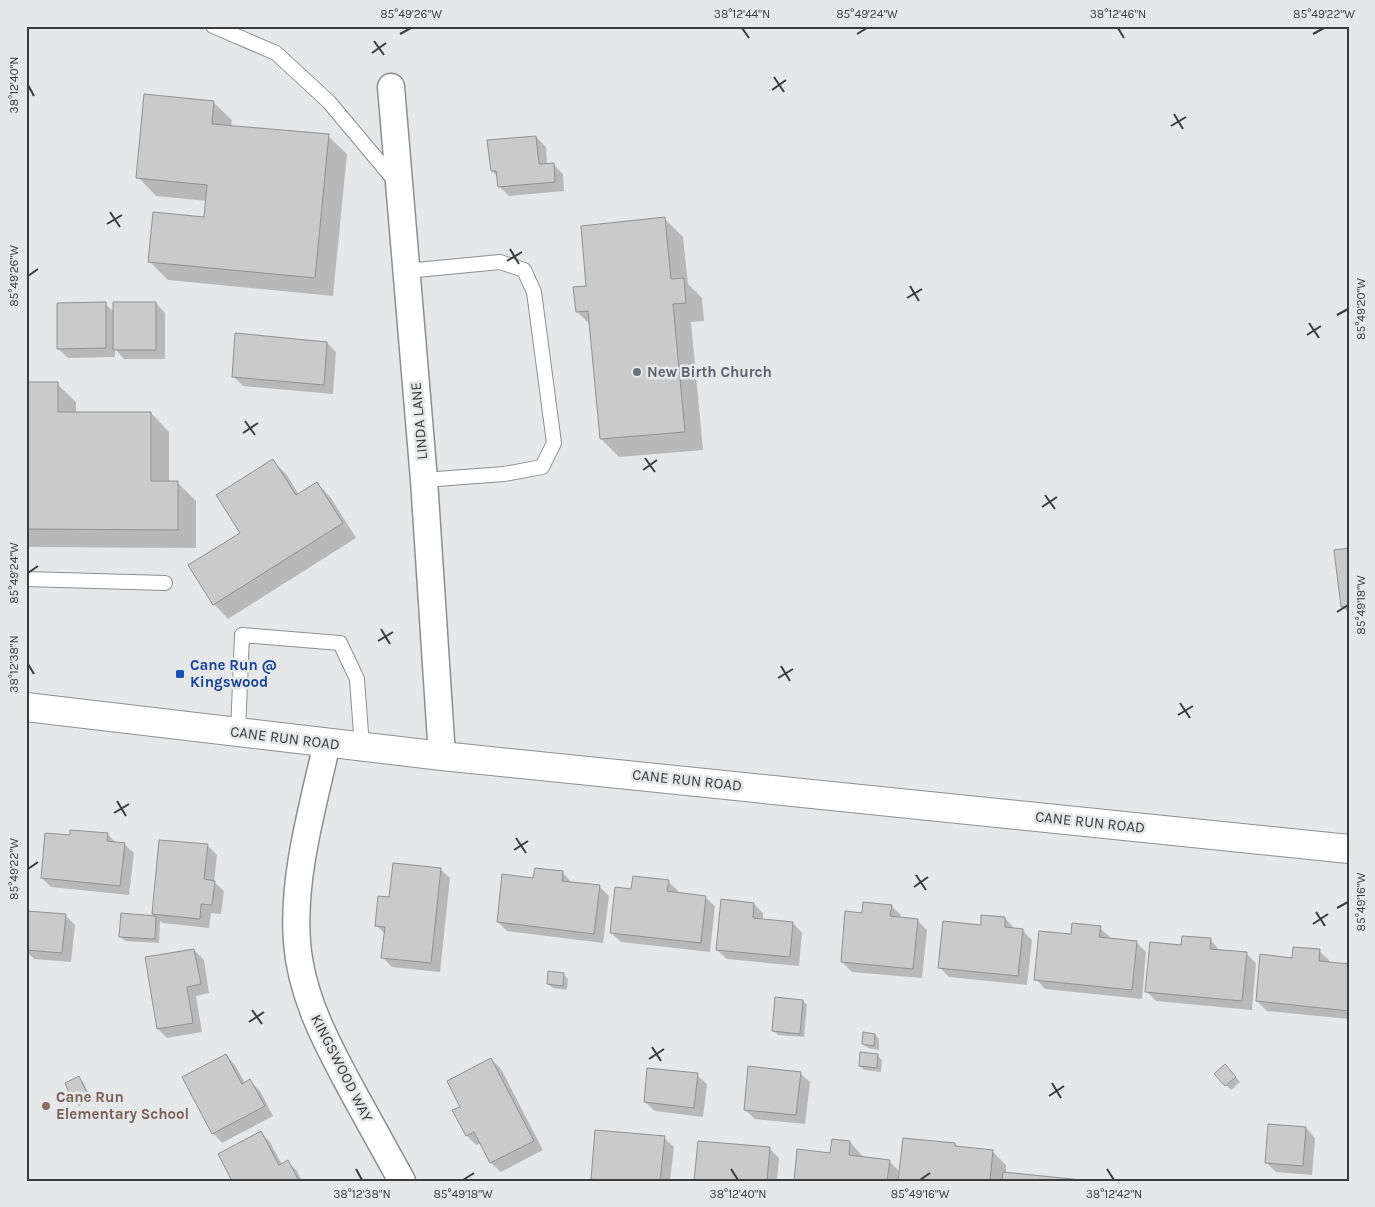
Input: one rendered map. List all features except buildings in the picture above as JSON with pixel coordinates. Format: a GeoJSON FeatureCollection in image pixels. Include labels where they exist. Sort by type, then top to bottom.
{"type":"FeatureCollection","features":[{"type":"Feature","properties":{"kind":"main road","name":"CANE RUN ROAD"},"geometry":{"type":"LineString","coordinates":[[26,707],[442,756],[1349,849]]}},
{"type":"Feature","properties":{"kind":"street","name":"LINDA LANE"},"geometry":{"type":"LineString","coordinates":[[391,87],[424,480],[442,756]]}},
{"type":"Feature","properties":{"kind":"street","name":"KINGSWOOD WAY"},"geometry":{"type":"LineString","coordinates":[[327,743],[302,861],[296,908],[297,942],[302,973],[312,1007],[334,1058],[402,1181]]}},
{"type":"Feature","properties":{"kind":"lane"},"geometry":{"type":"LineString","coordinates":[[213,26],[276,53],[329,102],[400,186]]}},
{"type":"Feature","properties":{"kind":"lane"},"geometry":{"type":"LineString","coordinates":[[406,271],[500,262],[524,270],[534,292],[554,443],[542,466],[504,474],[424,480]]}},
{"type":"Feature","properties":{"kind":"lane"},"geometry":{"type":"LineString","coordinates":[[26,579],[165,583]]}},
{"type":"Feature","properties":{"kind":"lane"},"geometry":{"type":"LineString","coordinates":[[238,732],[242,635],[340,643],[357,678],[362,747]]}},
{"type":"Feature","properties":{"kind":"place","name":"New Birth Church"},"geometry":{"type":"Point","coordinates":[637,372]}},
{"type":"Feature","properties":{"kind":"place","name":"Cane Run @ Kingswood"},"geometry":{"type":"Point","coordinates":[180,674]}},
{"type":"Feature","properties":{"kind":"place","name":"Cane Run Elementary School"},"geometry":{"type":"Point","coordinates":[46,1106]}}]}
